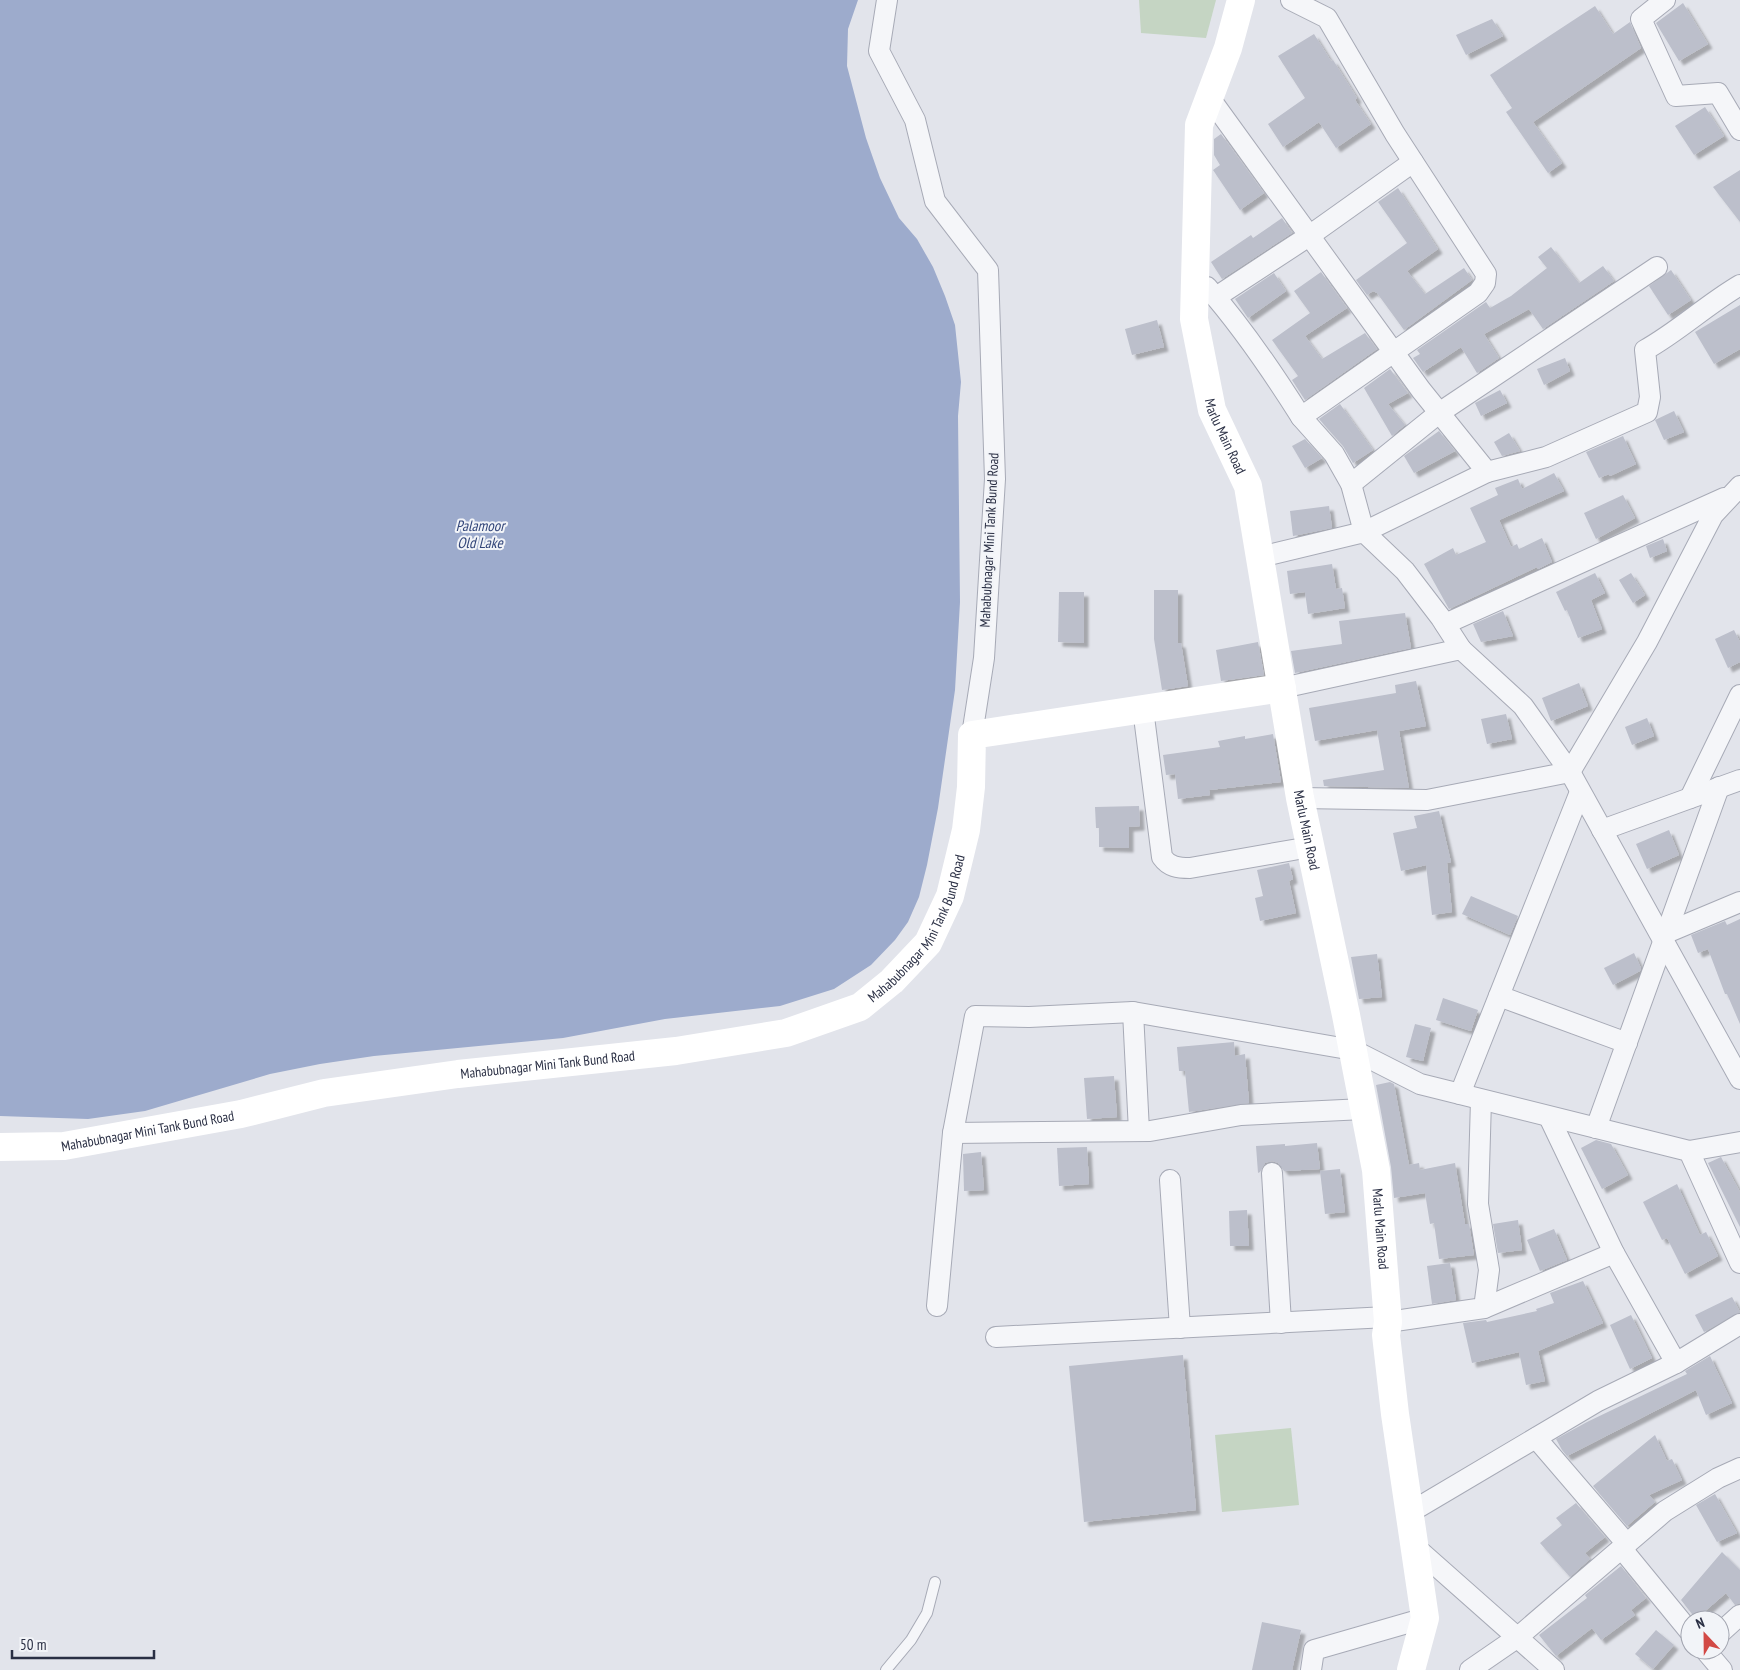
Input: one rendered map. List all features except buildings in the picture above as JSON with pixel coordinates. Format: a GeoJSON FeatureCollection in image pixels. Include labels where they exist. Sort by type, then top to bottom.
{"type":"FeatureCollection","features":[{"type":"Feature","properties":{"kind":"street","name":"Mahabubnagar Mini Tank Bund Road"},"geometry":{"type":"LineString","coordinates":[[0,1147],[64,1146],[241,1114],[324,1093],[458,1074],[676,1051],[777,1035],[860,1007],[892,981],[928,943],[950,896],[966,830],[971,787],[972,734],[984,658],[995,479],[988,270],[936,201],[915,120],[879,51],[887,0]]}},
{"type":"Feature","properties":{"kind":"street","name":"Marlu Main Road"},"geometry":{"type":"LineString","coordinates":[[1240,0],[1228,48],[1199,125],[1194,319],[1212,410],[1248,486],[1300,798],[1376,1170],[1387,1320],[1386,1335],[1395,1414],[1425,1618],[1411,1670]]}},
{"type":"Feature","properties":{"kind":"street"},"geometry":{"type":"LineString","coordinates":[[1291,0],[1327,18],[1413,162],[1486,274],[1485,283],[1478,293],[1392,351],[1301,417]]}},
{"type":"Feature","properties":{"kind":"street"},"geometry":{"type":"LineString","coordinates":[[1656,3],[1641,19],[1676,96],[1718,92],[1740,130]]}},
{"type":"Feature","properties":{"kind":"street"},"geometry":{"type":"LineString","coordinates":[[1209,98],[1392,351],[1487,472]]}},
{"type":"Feature","properties":{"kind":"street"},"geometry":{"type":"LineString","coordinates":[[1216,297],[1310,236],[1413,162]]}},
{"type":"Feature","properties":{"kind":"street"},"geometry":{"type":"LineString","coordinates":[[1351,484],[1440,413],[1657,267]]}},
{"type":"Feature","properties":{"kind":"street"},"geometry":{"type":"LineString","coordinates":[[1195,272],[1260,354],[1301,417],[1334,454],[1351,484],[1364,532],[1405,571],[1445,624],[1461,649],[1523,706],[1570,772],[1602,830],[1733,1051],[1740,1079]]}},
{"type":"Feature","properties":{"kind":"street"},"geometry":{"type":"LineString","coordinates":[[1260,558],[1364,532],[1487,472],[1546,457],[1647,412],[1650,397],[1645,350],[1674,333],[1715,300],[1740,285]]}},
{"type":"Feature","properties":{"kind":"street"},"geometry":{"type":"LineString","coordinates":[[1445,624],[1736,490]]}},
{"type":"Feature","properties":{"kind":"street"},"geometry":{"type":"LineString","coordinates":[[1300,798],[1427,800],[1570,772],[1647,642],[1713,515],[1736,490]]}},
{"type":"Feature","properties":{"kind":"street"},"geometry":{"type":"LineString","coordinates":[[972,734],[1282,688],[1461,649]]}},
{"type":"Feature","properties":{"kind":"street"},"geometry":{"type":"LineString","coordinates":[[1690,798],[1740,695]]}},
{"type":"Feature","properties":{"kind":"street"},"geometry":{"type":"LineString","coordinates":[[1143,709],[1162,857],[1166,864],[1178,868],[1190,868],[1310,847]]}},
{"type":"Feature","properties":{"kind":"street"},"geometry":{"type":"LineString","coordinates":[[1602,830],[1734,784]]}},
{"type":"Feature","properties":{"kind":"street"},"geometry":{"type":"LineString","coordinates":[[1596,1128],[1665,937],[1734,784]]}},
{"type":"Feature","properties":{"kind":"street"},"geometry":{"type":"LineString","coordinates":[[1460,1094],[1580,792]]}},
{"type":"Feature","properties":{"kind":"street"},"geometry":{"type":"LineString","coordinates":[[1665,937],[1740,902]]}},
{"type":"Feature","properties":{"kind":"street"},"geometry":{"type":"LineString","coordinates":[[1499,996],[1627,1042]]}},
{"type":"Feature","properties":{"kind":"street"},"geometry":{"type":"LineString","coordinates":[[1133,1012],[1139,1131]]}},
{"type":"Feature","properties":{"kind":"street"},"geometry":{"type":"LineString","coordinates":[[937,1306],[953,1133],[975,1016],[1028,1017],[1133,1012],[1353,1050],[1420,1084],[1690,1151],[1740,1142]]}},
{"type":"Feature","properties":{"kind":"street"},"geometry":{"type":"LineString","coordinates":[[1481,1100],[1478,1204],[1489,1270],[1484,1308]]}},
{"type":"Feature","properties":{"kind":"street"},"geometry":{"type":"LineString","coordinates":[[953,1133],[1139,1131],[1241,1115],[1364,1110]]}},
{"type":"Feature","properties":{"kind":"street"},"geometry":{"type":"LineString","coordinates":[[1549,1117],[1614,1253],[1676,1363]]}},
{"type":"Feature","properties":{"kind":"street"},"geometry":{"type":"LineString","coordinates":[[1690,1151],[1740,1263]]}},
{"type":"Feature","properties":{"kind":"street"},"geometry":{"type":"LineString","coordinates":[[1272,1173],[1281,1323]]}},
{"type":"Feature","properties":{"kind":"street"},"geometry":{"type":"LineString","coordinates":[[1170,1180],[1180,1328]]}},
{"type":"Feature","properties":{"kind":"street"},"geometry":{"type":"LineString","coordinates":[[996,1337],[1281,1323],[1387,1320],[1484,1308],[1614,1253]]}},
{"type":"Feature","properties":{"kind":"street"},"geometry":{"type":"LineString","coordinates":[[1409,1513],[1598,1401],[1676,1363],[1740,1324]]}},
{"type":"Feature","properties":{"kind":"street"},"geometry":{"type":"LineString","coordinates":[[1536,1438],[1680,1619]]}},
{"type":"Feature","properties":{"kind":"street"},"geometry":{"type":"LineString","coordinates":[[1470,1670],[1518,1636],[1665,1511],[1718,1478],[1740,1468]]}},
{"type":"Feature","properties":{"kind":"street"},"geometry":{"type":"LineString","coordinates":[[1414,1546],[1518,1636],[1554,1670]]}},
{"type":"Feature","properties":{"kind":"street"},"geometry":{"type":"LineString","coordinates":[[1730,1624],[1740,1615]]}},
{"type":"Feature","properties":{"kind":"street"},"geometry":{"type":"LineString","coordinates":[[1311,1670],[1314,1650],[1425,1618]]}},
{"type":"Feature","properties":{"kind":"street"},"geometry":{"type":"LineString","coordinates":[[1714,1660],[1722,1670]]}},
{"type":"Feature","properties":{"kind":"lane"},"geometry":{"type":"LineString","coordinates":[[886,1670],[911,1640],[927,1613],[935,1582]]}},
{"type":"Feature","properties":{"kind":"green space"},"geometry":{"type":"Polygon","coordinates":[[[1139,0],[1216,0],[1206,38],[1141,33],[1139,0]]]}},
{"type":"Feature","properties":{"kind":"green space"},"geometry":{"type":"Polygon","coordinates":[[[1291,1428],[1299,1505],[1222,1512],[1215,1435],[1291,1428]]]}},
{"type":"Feature","properties":{"kind":"water","name":"Palamoor Old Lake"},"geometry":{"type":"Polygon","coordinates":[[[0,0],[858,0],[848,29],[847,66],[866,138],[880,178],[899,218],[917,239],[933,267],[945,296],[955,325],[961,382],[958,416],[960,602],[955,690],[938,808],[919,897],[908,922],[895,940],[871,965],[834,989],[780,1006],[665,1019],[563,1038],[374,1056],[320,1064],[270,1074],[145,1111],[88,1119],[0,1116],[0,0]]]}}]}
